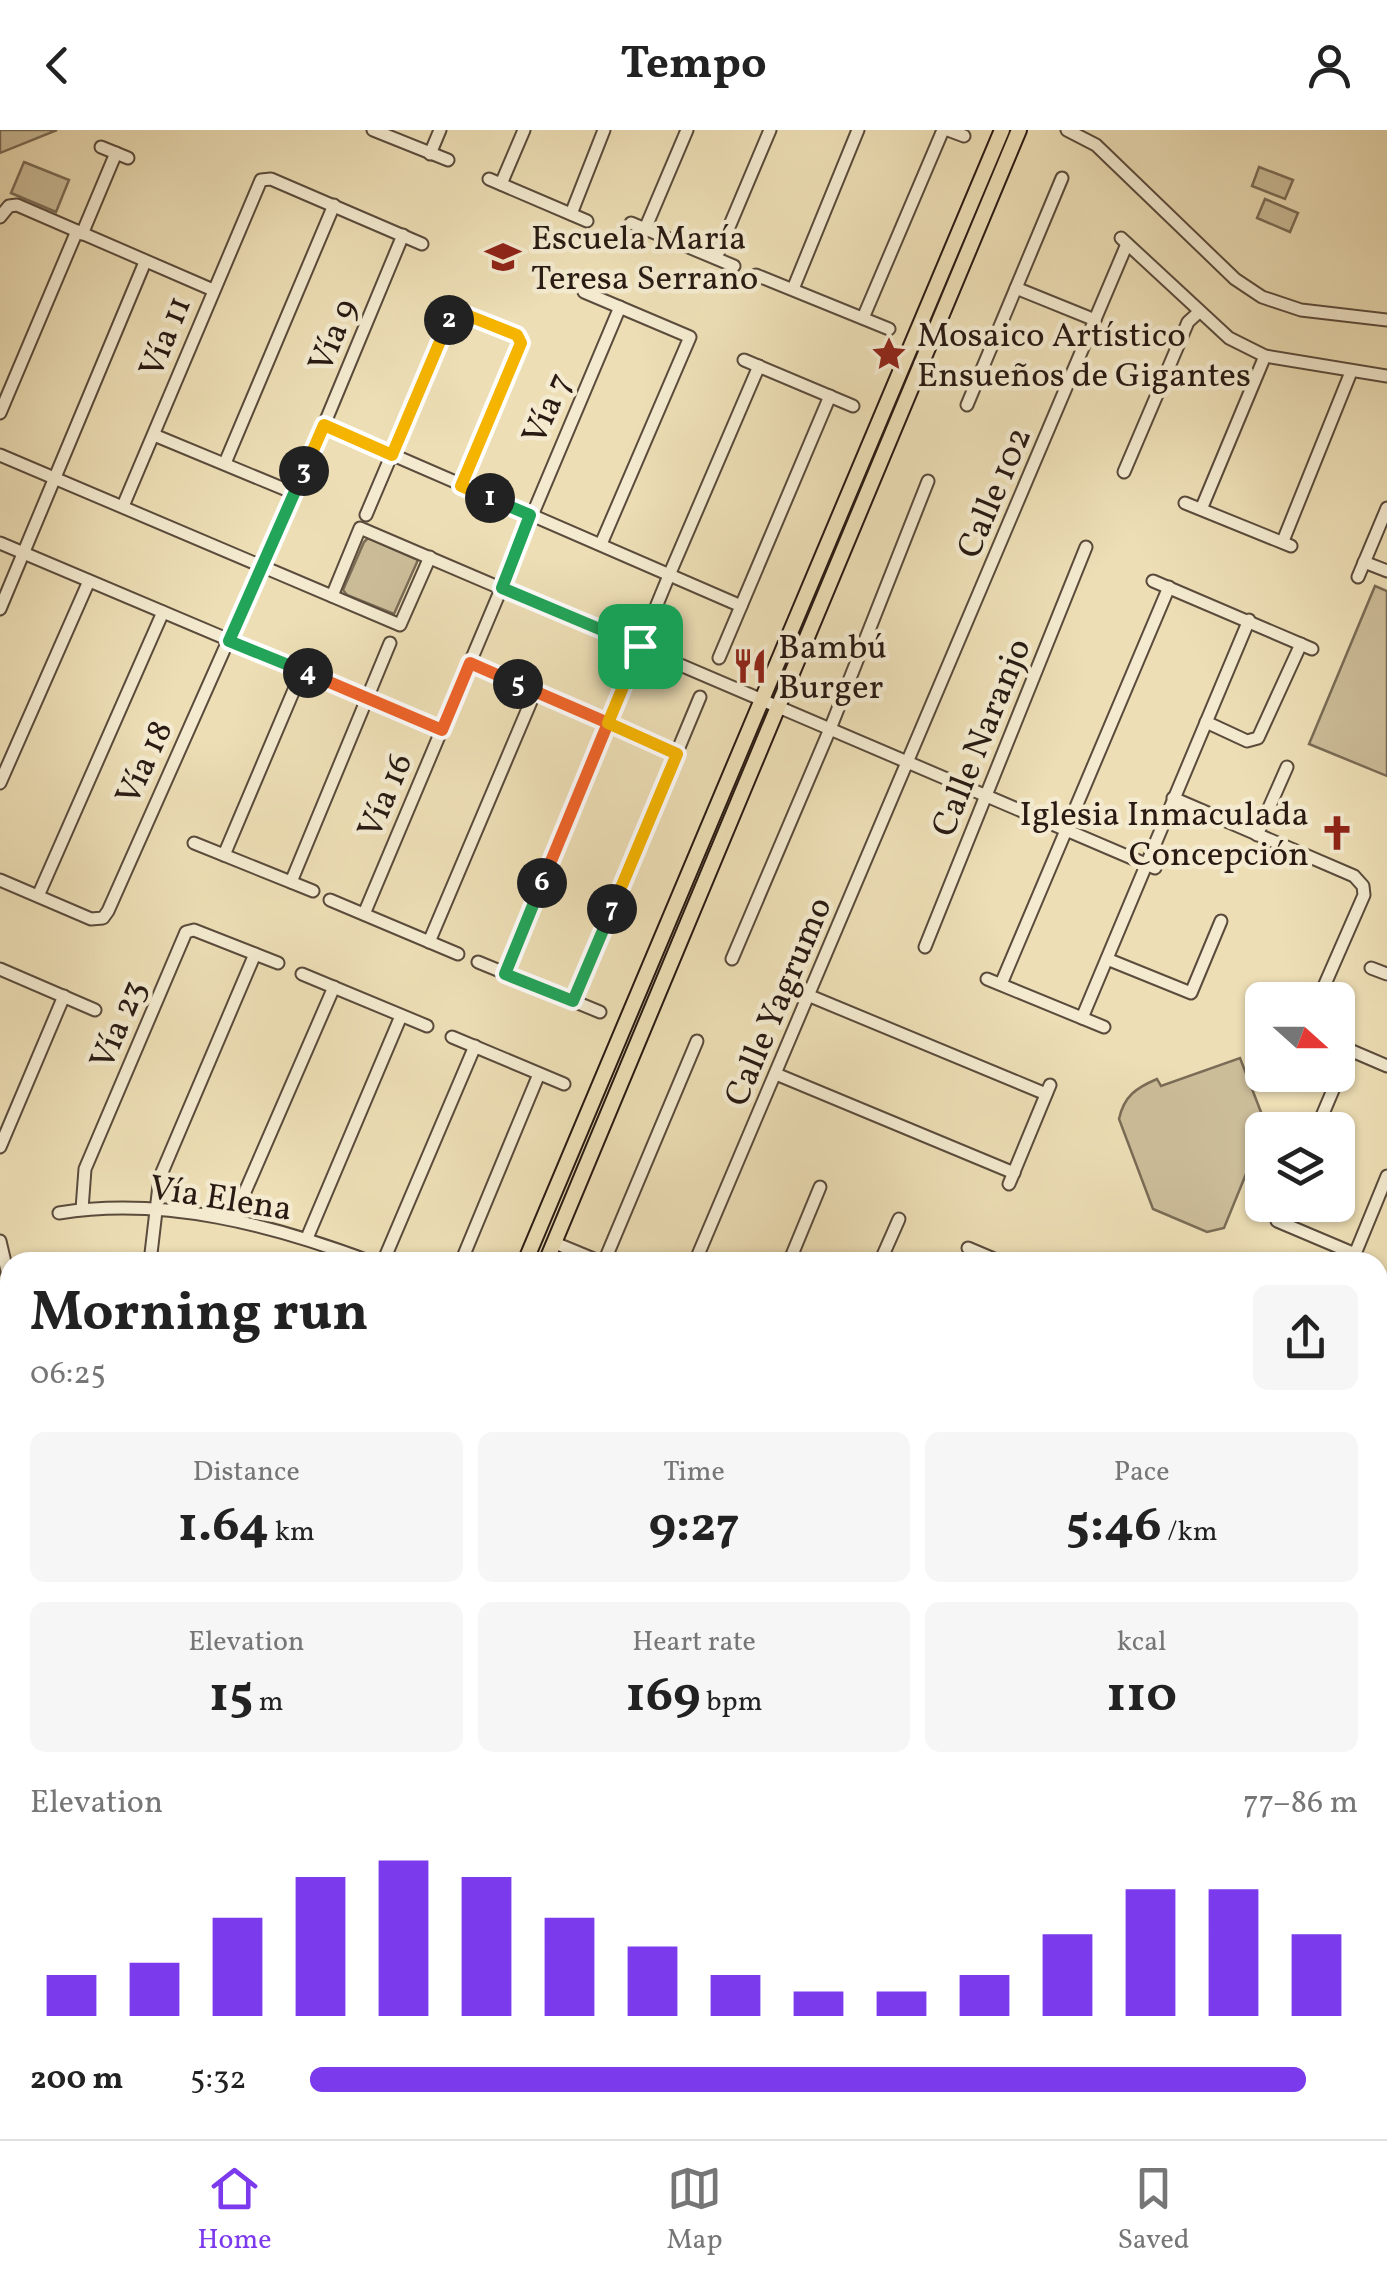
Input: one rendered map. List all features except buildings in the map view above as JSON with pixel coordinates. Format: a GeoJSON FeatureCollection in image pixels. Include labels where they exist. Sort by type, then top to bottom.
{"type":"FeatureCollection","features":[{"type":"Feature","properties":{"kind":"main road"},"geometry":{"type":"LineString","coordinates":[[551,1252],[1002,130]]}},
{"type":"Feature","properties":{"kind":"main road"},"geometry":{"type":"LineString","coordinates":[[528,1252],[1019,130]]}},
{"type":"Feature","properties":{"kind":"street"},"geometry":{"type":"LineString","coordinates":[[373,130],[448,160]]}},
{"type":"Feature","properties":{"kind":"street"},"geometry":{"type":"LineString","coordinates":[[430,154],[440,130]]}},
{"type":"Feature","properties":{"kind":"street"},"geometry":{"type":"LineString","coordinates":[[524,130],[495,182],[587,220]]}},
{"type":"Feature","properties":{"kind":"street"},"geometry":{"type":"LineString","coordinates":[[570,214],[604,130]]}},
{"type":"Feature","properties":{"kind":"street"},"geometry":{"type":"LineString","coordinates":[[646,229],[687,130]]}},
{"type":"Feature","properties":{"kind":"street"},"geometry":{"type":"LineString","coordinates":[[716,258],[770,130]]}},
{"type":"Feature","properties":{"kind":"street"},"geometry":{"type":"LineString","coordinates":[[792,289],[858,130]]}},
{"type":"Feature","properties":{"kind":"street"},"geometry":{"type":"LineString","coordinates":[[862,318],[946,130],[964,136]]}},
{"type":"Feature","properties":{"kind":"street"},"geometry":{"type":"LineString","coordinates":[[1067,130],[1096,145],[1235,279],[1262,297],[1301,310],[1387,320]]}},
{"type":"Feature","properties":{"kind":"street"},"geometry":{"type":"LineString","coordinates":[[0,412],[79,232],[122,155],[101,146]]}},
{"type":"Feature","properties":{"kind":"street","name":"Vía 11"},"geometry":{"type":"LineString","coordinates":[[124,506],[256,187],[261,180],[271,178],[334,205]]}},
{"type":"Feature","properties":{"kind":"street"},"geometry":{"type":"LineString","coordinates":[[967,405],[1062,178]]}},
{"type":"Feature","properties":{"kind":"street"},"geometry":{"type":"LineString","coordinates":[[4,211],[17,205],[213,290]]}},
{"type":"Feature","properties":{"kind":"street"},"geometry":{"type":"LineString","coordinates":[[225,464],[334,205],[422,244]]}},
{"type":"Feature","properties":{"kind":"street"},"geometry":{"type":"LineString","coordinates":[[632,223],[734,266]]}},
{"type":"Feature","properties":{"kind":"street","name":"Vía 9"},"geometry":{"type":"LineString","coordinates":[[262,566],[403,235]]}},
{"type":"Feature","properties":{"kind":"street","name":"Calle 102"},"geometry":{"type":"LineString","coordinates":[[909,762],[1095,320],[1124,241],[1199,312]]}},
{"type":"Feature","properties":{"kind":"street"},"geometry":{"type":"LineString","coordinates":[[0,609],[145,262]]}},
{"type":"Feature","properties":{"kind":"street"},"geometry":{"type":"LineString","coordinates":[[756,275],[889,329]]}},
{"type":"Feature","properties":{"kind":"street"},"geometry":{"type":"LineString","coordinates":[[1016,288],[1095,320]]}},
{"type":"Feature","properties":{"kind":"street"},"geometry":{"type":"LineString","coordinates":[[584,292],[690,337],[600,544]]}},
{"type":"Feature","properties":{"kind":"street","name":"Vía 7"},"geometry":{"type":"LineString","coordinates":[[502,588],[620,307]]}},
{"type":"Feature","properties":{"kind":"street"},"geometry":{"type":"LineString","coordinates":[[366,515],[450,316],[459,312],[517,335],[521,343],[461,486]]}},
{"type":"Feature","properties":{"kind":"street"},"geometry":{"type":"LineString","coordinates":[[1124,472],[1188,322],[1199,312],[1229,338],[1266,356],[1387,376]]}},
{"type":"Feature","properties":{"kind":"street"},"geometry":{"type":"LineString","coordinates":[[1202,507],[1266,356]]}},
{"type":"Feature","properties":{"kind":"street"},"geometry":{"type":"LineString","coordinates":[[744,360],[853,406]]}},
{"type":"Feature","properties":{"kind":"street"},"geometry":{"type":"LineString","coordinates":[[505,974],[759,366]]}},
{"type":"Feature","properties":{"kind":"street"},"geometry":{"type":"LineString","coordinates":[[1185,502],[1287,543],[1352,372]]}},
{"type":"Feature","properties":{"kind":"street"},"geometry":{"type":"LineString","coordinates":[[719,658],[830,396]]}},
{"type":"Feature","properties":{"kind":"street"},"geometry":{"type":"LineString","coordinates":[[324,425],[741,606]]}},
{"type":"Feature","properties":{"kind":"street"},"geometry":{"type":"LineString","coordinates":[[154,435],[294,492]]}},
{"type":"Feature","properties":{"kind":"street"},"geometry":{"type":"LineString","coordinates":[[0,455],[400,626],[430,557]]}},
{"type":"Feature","properties":{"kind":"street"},"geometry":{"type":"LineString","coordinates":[[732,960],[830,729],[928,481]]}},
{"type":"Feature","properties":{"kind":"street"},"geometry":{"type":"LineString","coordinates":[[1358,577],[1387,508]]}},
{"type":"Feature","properties":{"kind":"street"},"geometry":{"type":"LineString","coordinates":[[332,596],[360,528],[1151,866]]}},
{"type":"Feature","properties":{"kind":"street"},"geometry":{"type":"LineString","coordinates":[[0,543],[442,730]]}},
{"type":"Feature","properties":{"kind":"street","name":"Calle Naranjo"},"geometry":{"type":"LineString","coordinates":[[925,947],[1086,547]]}},
{"type":"Feature","properties":{"kind":"street"},"geometry":{"type":"LineString","coordinates":[[1364,562],[1387,571]]}},
{"type":"Feature","properties":{"kind":"street","name":"Vía 18"},"geometry":{"type":"LineString","coordinates":[[1,881],[91,919],[103,918],[262,566]]}},
{"type":"Feature","properties":{"kind":"street"},"geometry":{"type":"LineString","coordinates":[[0,783],[89,581]]}},
{"type":"Feature","properties":{"kind":"street"},"geometry":{"type":"LineString","coordinates":[[1154,581],[1306,647],[1258,738],[1246,741],[1206,722]]}},
{"type":"Feature","properties":{"kind":"street"},"geometry":{"type":"LineString","coordinates":[[1000,984],[1169,587]]}},
{"type":"Feature","properties":{"kind":"street","name":"Vía 16"},"geometry":{"type":"LineString","coordinates":[[364,914],[502,588]]}},
{"type":"Feature","properties":{"kind":"street","name":"Vía 18"},"geometry":{"type":"LineString","coordinates":[[38,896],[163,612]]}},
{"type":"Feature","properties":{"kind":"street"},"geometry":{"type":"LineString","coordinates":[[1082,1018],[1151,866],[1174,798],[1249,620]]}},
{"type":"Feature","properties":{"kind":"street"},"geometry":{"type":"LineString","coordinates":[[291,882],[390,643]]}},
{"type":"Feature","properties":{"kind":"street"},"geometry":{"type":"LineString","coordinates":[[470,663],[677,754]]}},
{"type":"Feature","properties":{"kind":"street"},"geometry":{"type":"LineString","coordinates":[[224,855],[302,671]]}},
{"type":"Feature","properties":{"kind":"street"},"geometry":{"type":"LineString","coordinates":[[429,942],[535,692]]}},
{"type":"Feature","properties":{"kind":"street"},"geometry":{"type":"LineString","coordinates":[[573,1001],[700,696]]}},
{"type":"Feature","properties":{"kind":"street","name":"Calle Yagrumo"},"geometry":{"type":"LineString","coordinates":[[699,1252],[909,762]]}},
{"type":"Feature","properties":{"kind":"street"},"geometry":{"type":"LineString","coordinates":[[1257,835],[1287,767]]}},
{"type":"Feature","properties":{"kind":"street"},"geometry":{"type":"LineString","coordinates":[[1174,798],[1354,876],[1363,886],[1364,896],[1326,982]]}},
{"type":"Feature","properties":{"kind":"street"},"geometry":{"type":"LineString","coordinates":[[194,843],[313,891]]}},
{"type":"Feature","properties":{"kind":"street"},"geometry":{"type":"LineString","coordinates":[[330,900],[458,954]]}},
{"type":"Feature","properties":{"kind":"street"},"geometry":{"type":"LineString","coordinates":[[1107,958],[1191,993],[1221,922]]}},
{"type":"Feature","properties":{"kind":"street","name":"Vía 23"},"geometry":{"type":"LineString","coordinates":[[82,1209],[85,1170],[186,932],[194,930],[278,963]]}},
{"type":"Feature","properties":{"kind":"street"},"geometry":{"type":"LineString","coordinates":[[151,1252],[160,1177],[256,954]]}},
{"type":"Feature","properties":{"kind":"street"},"geometry":{"type":"LineString","coordinates":[[478,962],[600,1012]]}},
{"type":"Feature","properties":{"kind":"street"},"geometry":{"type":"LineString","coordinates":[[1372,968],[1387,974]]}},
{"type":"Feature","properties":{"kind":"street"},"geometry":{"type":"LineString","coordinates":[[0,969],[95,1010]]}},
{"type":"Feature","properties":{"kind":"street"},"geometry":{"type":"LineString","coordinates":[[302,974],[427,1026]]}},
{"type":"Feature","properties":{"kind":"street"},"geometry":{"type":"LineString","coordinates":[[986,979],[1104,1028]]}},
{"type":"Feature","properties":{"kind":"street"},"geometry":{"type":"LineString","coordinates":[[238,1220],[242,1201],[334,987]]}},
{"type":"Feature","properties":{"kind":"street"},"geometry":{"type":"LineString","coordinates":[[0,1147],[64,996]]}},
{"type":"Feature","properties":{"kind":"street"},"geometry":{"type":"LineString","coordinates":[[776,1074],[1012,1178],[1048,1089],[810,996]]}},
{"type":"Feature","properties":{"kind":"street"},"geometry":{"type":"LineString","coordinates":[[306,1238],[401,1016]]}},
{"type":"Feature","properties":{"kind":"street"},"geometry":{"type":"LineString","coordinates":[[452,1037],[564,1084]]}},
{"type":"Feature","properties":{"kind":"street"},"geometry":{"type":"LineString","coordinates":[[606,1252],[697,1041]]}},
{"type":"Feature","properties":{"kind":"street"},"geometry":{"type":"LineString","coordinates":[[387,1252],[474,1046]]}},
{"type":"Feature","properties":{"kind":"street"},"geometry":{"type":"LineString","coordinates":[[1355,1053],[1387,1066]]}},
{"type":"Feature","properties":{"kind":"street"},"geometry":{"type":"LineString","coordinates":[[465,1252],[540,1074]]}},
{"type":"Feature","properties":{"kind":"street"},"geometry":{"type":"LineString","coordinates":[[1356,1252],[1387,1176]]}},
{"type":"Feature","properties":{"kind":"street"},"geometry":{"type":"LineString","coordinates":[[793,1252],[820,1187]]}},
{"type":"Feature","properties":{"kind":"street","name":"Vía Elena"},"geometry":{"type":"LineString","coordinates":[[58,1213],[82,1209],[154,1210],[238,1220],[344,1252]]}},
{"type":"Feature","properties":{"kind":"street"},"geometry":{"type":"LineString","coordinates":[[884,1252],[898,1220]]}},
{"type":"Feature","properties":{"kind":"street"},"geometry":{"type":"LineString","coordinates":[[1279,1222],[1350,1252]]}},
{"type":"Feature","properties":{"kind":"street"},"geometry":{"type":"LineString","coordinates":[[555,1243],[577,1252]]}},
{"type":"Feature","properties":{"kind":"shaded area"},"geometry":{"type":"Polygon","coordinates":[[[0,130],[57,130],[0,153],[0,130]]]}},
{"type":"Feature","properties":{"kind":"shaded area"},"geometry":{"type":"Polygon","coordinates":[[[24,162],[69,180],[56,212],[11,193],[24,162]]]}},
{"type":"Feature","properties":{"kind":"shaded area"},"geometry":{"type":"Polygon","coordinates":[[[1259,167],[1293,180],[1285,199],[1252,186],[1259,167]]]}},
{"type":"Feature","properties":{"kind":"shaded area"},"geometry":{"type":"Polygon","coordinates":[[[1265,199],[1298,213],[1290,232],[1257,218],[1265,199]]]}},
{"type":"Feature","properties":{"kind":"shaded area"},"geometry":{"type":"Polygon","coordinates":[[[368,538],[418,560],[394,614],[343,590],[368,538]]]}},
{"type":"Feature","properties":{"kind":"shaded area"},"geometry":{"type":"Polygon","coordinates":[[[1375,586],[1387,591],[1387,776],[1309,744],[1375,586]]]}},
{"type":"Feature","properties":{"kind":"shaded area"},"geometry":{"type":"Polygon","coordinates":[[[1240,1058],[1245,1071],[1245,1092],[1253,1092],[1261,1112],[1245,1112],[1245,1176],[1224,1228],[1207,1232],[1153,1209],[1119,1119],[1137,1090],[1157,1079],[1161,1086],[1240,1058]]]}},
{"type":"Feature","properties":{"kind":"place","name":"Escuela María Teresa Serrano"},"geometry":{"type":"Point","coordinates":[503,257]}},
{"type":"Feature","properties":{"kind":"place","name":"Mosaico Artístico Ensueños de Gigantes"},"geometry":{"type":"Point","coordinates":[889,354]}},
{"type":"Feature","properties":{"kind":"place","name":"Bambú Burger"},"geometry":{"type":"Point","coordinates":[750,666]}},
{"type":"Feature","properties":{"kind":"place","name":"Iglesia Inmaculada Concepción"},"geometry":{"type":"Point","coordinates":[1337,833]}},
{"type":"Feature","properties":{"kind":"route"},"geometry":{"type":"LineString","coordinates":[[640,646],[502,588],[530,515],[461,486],[521,343],[517,335],[459,312],[450,316],[392,455],[324,425],[229,641],[442,730],[470,663],[608,723],[505,974],[573,1001],[677,754],[608,723],[640,646]]}}]}
